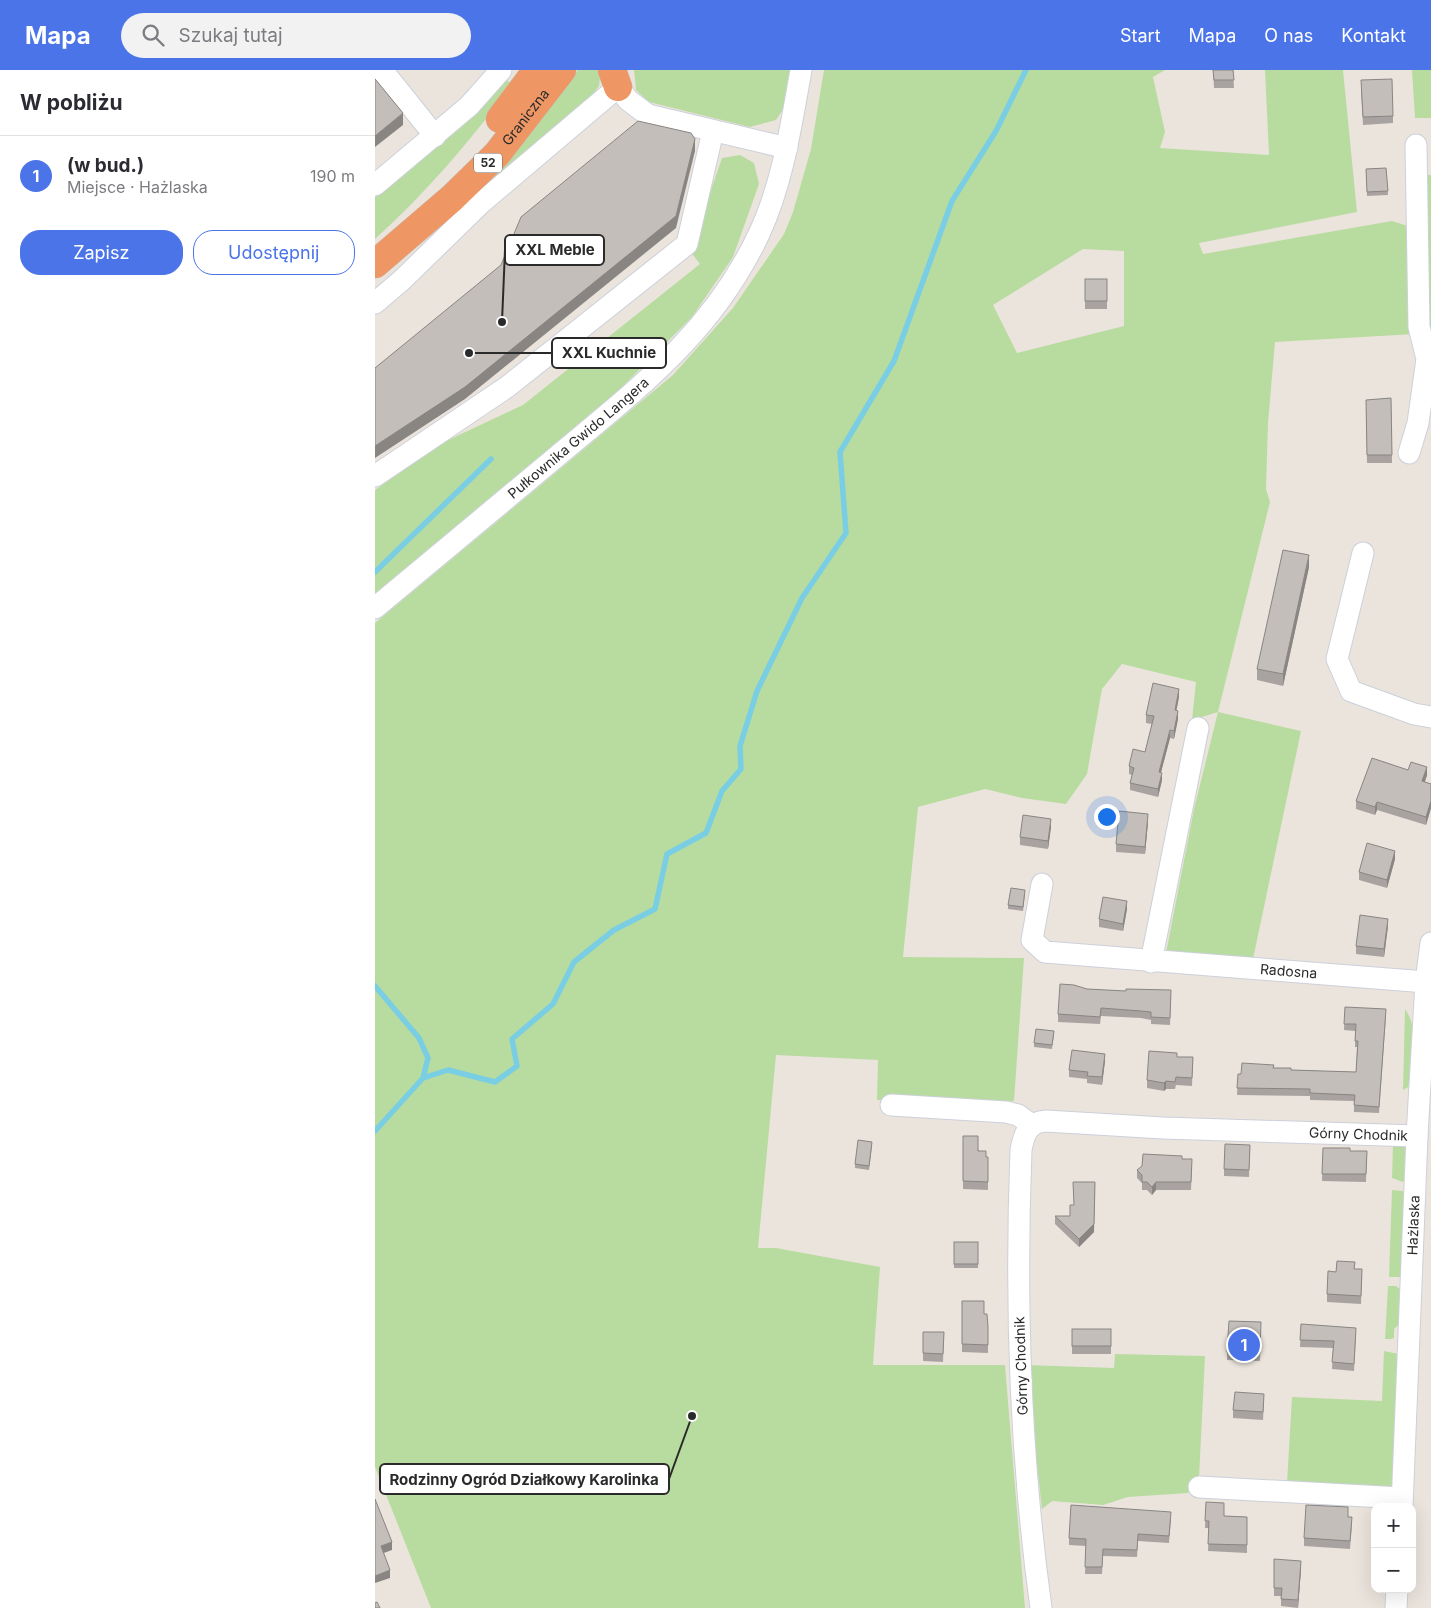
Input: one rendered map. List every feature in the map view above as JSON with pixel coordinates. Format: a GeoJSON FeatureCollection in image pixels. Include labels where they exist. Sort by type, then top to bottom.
{"type":"FeatureCollection","features":[{"type":"Feature","properties":{"kind":"highway","name":"Graniczna"},"geometry":{"type":"LineString","coordinates":[[400,243],[445,191],[537,70]]}},
{"type":"Feature","properties":{"kind":"highway","name":"Graniczna"},"geometry":{"type":"LineString","coordinates":[[375,264],[452,198],[497,154],[561,70]]}},
{"type":"Feature","properties":{"kind":"street"},"geometry":{"type":"LineString","coordinates":[[381,70],[435,136]]}},
{"type":"Feature","properties":{"kind":"street"},"geometry":{"type":"LineString","coordinates":[[375,185],[469,106],[501,70]]}},
{"type":"Feature","properties":{"kind":"street","name":"Pułkownika Gwido Langera"},"geometry":{"type":"LineString","coordinates":[[375,608],[654,375],[684,346],[708,318],[746,260],[772,204],[787,148],[801,70]]}},
{"type":"Feature","properties":{"kind":"street"},"geometry":{"type":"LineString","coordinates":[[375,303],[402,280],[481,203],[615,78],[639,110],[648,114],[787,148]]}},
{"type":"Feature","properties":{"kind":"street"},"geometry":{"type":"LineString","coordinates":[[375,476],[507,386],[687,244],[713,131]]}},
{"type":"Feature","properties":{"kind":"street"},"geometry":{"type":"LineString","coordinates":[[1409,453],[1418,423],[1429,359],[1419,327],[1416,145]]}},
{"type":"Feature","properties":{"kind":"street"},"geometry":{"type":"LineString","coordinates":[[1363,553],[1337,659],[1351,691],[1414,714],[1431,717]]}},
{"type":"Feature","properties":{"kind":"street"},"geometry":{"type":"LineString","coordinates":[[1151,962],[1198,728]]}},
{"type":"Feature","properties":{"kind":"street","name":"Radosna"},"geometry":{"type":"LineString","coordinates":[[1042,884],[1032,940],[1045,952],[1151,962],[1426,982]]}},
{"type":"Feature","properties":{"kind":"street","name":"Hażlaska"},"geometry":{"type":"LineString","coordinates":[[1402,1502],[1423,1197],[1417,1136],[1426,982],[1431,943]]}},
{"type":"Feature","properties":{"kind":"street"},"geometry":{"type":"LineString","coordinates":[[891,1105],[1006,1112],[1018,1116],[1031,1125]]}},
{"type":"Feature","properties":{"kind":"street","name":"Górny Chodnik"},"geometry":{"type":"LineString","coordinates":[[1041,1608],[1030,1525],[1019,1326],[1021,1150],[1024,1138],[1031,1125],[1046,1121],[1163,1128],[1417,1136]]}},
{"type":"Feature","properties":{"kind":"street"},"geometry":{"type":"LineString","coordinates":[[1199,1487],[1402,1502]]}},
{"type":"Feature","properties":{"kind":"street"},"geometry":{"type":"LineString","coordinates":[[1396,1608],[1397,1593]]}},
{"type":"Feature","properties":{"kind":"green space"},"geometry":{"type":"Polygon","coordinates":[[[578,70],[601,70],[599,86],[593,94],[375,295],[375,288],[431,239],[484,186],[556,100],[578,70]]]}},
{"type":"Feature","properties":{"kind":"green space"},"geometry":{"type":"Polygon","coordinates":[[[634,70],[793,70],[786,105],[776,120],[750,127],[649,102],[636,90],[634,70]]]}},
{"type":"Feature","properties":{"kind":"green space"},"geometry":{"type":"Polygon","coordinates":[[[824,70],[1165,70],[1153,77],[1165,132],[1160,148],[1269,155],[1265,70],[1343,70],[1357,212],[1199,243],[1203,254],[1392,221],[1411,227],[1415,334],[1275,342],[1268,423],[1266,489],[1270,502],[1218,712],[1192,720],[1196,682],[1122,664],[1102,689],[1087,774],[1066,804],[1022,798],[985,789],[918,807],[903,957],[1024,958],[1014,1101],[877,1100],[878,1060],[776,1055],[758,1248],[776,1248],[880,1267],[873,1365],[1005,1365],[1025,1608],[431,1608],[375,1467],[375,623],[673,375],[733,308],[784,234],[793,212],[811,149],[824,70]],[[1083,249],[993,305],[1017,353],[1124,326],[1124,251],[1083,249]]]}},
{"type":"Feature","properties":{"kind":"green space"},"geometry":{"type":"Polygon","coordinates":[[[1412,70],[1431,70],[1431,118],[1415,118],[1412,70]]]}},
{"type":"Feature","properties":{"kind":"green space"},"geometry":{"type":"Polygon","coordinates":[[[505,78],[512,85],[480,126],[430,184],[375,239],[375,197],[460,127],[505,78]]]}},
{"type":"Feature","properties":{"kind":"green space"},"geometry":{"type":"Polygon","coordinates":[[[740,155],[754,163],[759,184],[733,257],[692,317],[619,390],[375,594],[375,490],[442,443],[523,405],[700,264],[690,251],[722,158],[740,155]]]}},
{"type":"Feature","properties":{"kind":"green space"},"geometry":{"type":"Polygon","coordinates":[[[1423,175],[1431,175],[1431,340],[1429,334],[1423,175]]]}},
{"type":"Feature","properties":{"kind":"green space"},"geometry":{"type":"Polygon","coordinates":[[[1218,712],[1301,731],[1253,959],[1166,953],[1194,809],[1218,712]]]}},
{"type":"Feature","properties":{"kind":"green space"},"geometry":{"type":"Polygon","coordinates":[[[1405,1009],[1410,1017],[1414,1046],[1410,1086],[1403,1090],[1405,1009]]]}},
{"type":"Feature","properties":{"kind":"green space"},"geometry":{"type":"Polygon","coordinates":[[[1406,1141],[1407,1180],[1403,1182],[1392,1178],[1393,1144],[1406,1141]]]}},
{"type":"Feature","properties":{"kind":"green space"},"geometry":{"type":"Polygon","coordinates":[[[1392,1190],[1403,1191],[1406,1196],[1403,1274],[1400,1277],[1389,1277],[1392,1190]]]}},
{"type":"Feature","properties":{"kind":"green space"},"geometry":{"type":"Polygon","coordinates":[[[1388,1286],[1396,1286],[1401,1290],[1401,1323],[1394,1329],[1394,1338],[1385,1339],[1388,1286]]]}},
{"type":"Feature","properties":{"kind":"green space"},"geometry":{"type":"Polygon","coordinates":[[[1384,1351],[1399,1354],[1392,1489],[1287,1483],[1292,1397],[1382,1401],[1384,1351]]]}},
{"type":"Feature","properties":{"kind":"green space"},"geometry":{"type":"Polygon","coordinates":[[[1115,1354],[1205,1356],[1199,1478],[1188,1493],[1128,1497],[1103,1505],[1052,1501],[1042,1509],[1026,1365],[1114,1368],[1115,1354]]]}},
{"type":"Feature","properties":{"kind":"building"},"geometry":{"type":"Polygon","coordinates":[[[1213,70],[1233,70],[1234,80],[1214,80],[1213,70]]]}},
{"type":"Feature","properties":{"kind":"building"},"geometry":{"type":"Polygon","coordinates":[[[375,79],[403,113],[375,136],[375,79]]]}},
{"type":"Feature","properties":{"kind":"building"},"geometry":{"type":"Polygon","coordinates":[[[1392,79],[1393,116],[1363,117],[1361,80],[1392,79]]]}},
{"type":"Feature","properties":{"kind":"building"},"geometry":{"type":"Polygon","coordinates":[[[638,121],[691,133],[695,139],[676,216],[465,387],[375,446],[375,368],[501,265],[521,217],[638,121]]]}},
{"type":"Feature","properties":{"kind":"building"},"geometry":{"type":"Polygon","coordinates":[[[1386,168],[1388,191],[1367,192],[1366,169],[1386,168]]]}},
{"type":"Feature","properties":{"kind":"building"},"geometry":{"type":"Polygon","coordinates":[[[1085,279],[1107,279],[1107,301],[1085,301],[1085,279]]]}},
{"type":"Feature","properties":{"kind":"building"},"geometry":{"type":"Polygon","coordinates":[[[1391,398],[1392,455],[1367,455],[1366,400],[1391,398]]]}},
{"type":"Feature","properties":{"kind":"building"},"geometry":{"type":"Polygon","coordinates":[[[1283,550],[1309,555],[1283,674],[1257,669],[1283,550]]]}},
{"type":"Feature","properties":{"kind":"building"},"geometry":{"type":"Polygon","coordinates":[[[1153,683],[1179,689],[1175,710],[1178,711],[1174,731],[1170,730],[1159,772],[1162,773],[1158,789],[1130,783],[1134,768],[1129,766],[1133,749],[1145,752],[1154,716],[1146,715],[1153,683]]]}},
{"type":"Feature","properties":{"kind":"building"},"geometry":{"type":"Polygon","coordinates":[[[1372,758],[1408,770],[1411,762],[1427,767],[1422,781],[1431,784],[1431,801],[1426,817],[1377,802],[1375,807],[1356,801],[1372,758]]]}},
{"type":"Feature","properties":{"kind":"building"},"geometry":{"type":"Polygon","coordinates":[[[1119,811],[1148,814],[1145,847],[1116,844],[1119,811]]]}},
{"type":"Feature","properties":{"kind":"building"},"geometry":{"type":"Polygon","coordinates":[[[1023,815],[1051,819],[1048,841],[1020,837],[1023,815]]]}},
{"type":"Feature","properties":{"kind":"building"},"geometry":{"type":"Polygon","coordinates":[[[1367,843],[1395,851],[1387,880],[1359,872],[1367,843]]]}},
{"type":"Feature","properties":{"kind":"building"},"geometry":{"type":"Polygon","coordinates":[[[1011,888],[1025,890],[1023,907],[1008,905],[1011,888]]]}},
{"type":"Feature","properties":{"kind":"building"},"geometry":{"type":"Polygon","coordinates":[[[1103,897],[1127,901],[1123,924],[1099,919],[1103,897]]]}},
{"type":"Feature","properties":{"kind":"building"},"geometry":{"type":"Polygon","coordinates":[[[1360,915],[1388,919],[1384,949],[1356,946],[1360,915]]]}},
{"type":"Feature","properties":{"kind":"building"},"geometry":{"type":"Polygon","coordinates":[[[1060,984],[1074,985],[1087,989],[1126,991],[1126,989],[1171,990],[1170,1018],[1151,1017],[1151,1012],[1101,1008],[1100,1017],[1058,1014],[1060,984]]]}},
{"type":"Feature","properties":{"kind":"building"},"geometry":{"type":"Polygon","coordinates":[[[1345,1007],[1386,1009],[1379,1107],[1354,1105],[1355,1095],[1310,1093],[1310,1089],[1237,1088],[1238,1074],[1241,1074],[1242,1063],[1274,1065],[1273,1068],[1291,1068],[1291,1070],[1356,1072],[1358,1041],[1355,1041],[1356,1024],[1344,1024],[1345,1007]]]}},
{"type":"Feature","properties":{"kind":"building"},"geometry":{"type":"Polygon","coordinates":[[[1036,1029],[1054,1031],[1052,1045],[1034,1043],[1036,1029]]]}},
{"type":"Feature","properties":{"kind":"building"},"geometry":{"type":"Polygon","coordinates":[[[1072,1050],[1105,1054],[1102,1077],[1087,1076],[1088,1072],[1069,1070],[1072,1050]]]}},
{"type":"Feature","properties":{"kind":"building"},"geometry":{"type":"Polygon","coordinates":[[[1149,1051],[1177,1053],[1177,1057],[1193,1057],[1192,1078],[1176,1077],[1175,1082],[1166,1081],[1164,1083],[1147,1080],[1149,1051]]]}},
{"type":"Feature","properties":{"kind":"building"},"geometry":{"type":"Polygon","coordinates":[[[963,1136],[978,1136],[978,1151],[986,1151],[986,1157],[988,1157],[988,1182],[963,1181],[963,1136]]]}},
{"type":"Feature","properties":{"kind":"building"},"geometry":{"type":"Polygon","coordinates":[[[858,1140],[872,1142],[869,1166],[855,1164],[858,1140]]]}},
{"type":"Feature","properties":{"kind":"building"},"geometry":{"type":"Polygon","coordinates":[[[1225,1144],[1250,1145],[1249,1170],[1224,1169],[1225,1144]]]}},
{"type":"Feature","properties":{"kind":"building"},"geometry":{"type":"Polygon","coordinates":[[[1323,1148],[1350,1148],[1350,1151],[1367,1151],[1366,1174],[1322,1174],[1323,1148]]]}},
{"type":"Feature","properties":{"kind":"building"},"geometry":{"type":"Polygon","coordinates":[[[1143,1154],[1182,1156],[1182,1159],[1192,1159],[1191,1182],[1156,1182],[1152,1187],[1147,1182],[1142,1182],[1142,1175],[1137,1170],[1142,1166],[1143,1154]]]}},
{"type":"Feature","properties":{"kind":"building"},"geometry":{"type":"Polygon","coordinates":[[[1073,1182],[1095,1182],[1094,1224],[1079,1239],[1055,1216],[1070,1216],[1070,1205],[1074,1205],[1073,1182]]]}},
{"type":"Feature","properties":{"kind":"building"},"geometry":{"type":"Polygon","coordinates":[[[954,1242],[978,1242],[978,1264],[954,1264],[954,1242]]]}},
{"type":"Feature","properties":{"kind":"building"},"geometry":{"type":"Polygon","coordinates":[[[1337,1261],[1355,1262],[1354,1269],[1362,1269],[1361,1296],[1327,1294],[1328,1271],[1336,1272],[1337,1261]]]}},
{"type":"Feature","properties":{"kind":"building"},"geometry":{"type":"Polygon","coordinates":[[[962,1301],[984,1301],[984,1314],[987,1314],[988,1345],[962,1344],[962,1301]]]}},
{"type":"Feature","properties":{"kind":"building"},"geometry":{"type":"Polygon","coordinates":[[[1229,1321],[1261,1322],[1260,1353],[1227,1352],[1229,1321]]]}},
{"type":"Feature","properties":{"kind":"building"},"geometry":{"type":"Polygon","coordinates":[[[1301,1324],[1356,1328],[1354,1364],[1332,1362],[1334,1341],[1300,1340],[1301,1324]]]}},
{"type":"Feature","properties":{"kind":"building"},"geometry":{"type":"Polygon","coordinates":[[[1072,1329],[1111,1329],[1111,1346],[1072,1346],[1072,1329]]]}},
{"type":"Feature","properties":{"kind":"building"},"geometry":{"type":"Polygon","coordinates":[[[923,1332],[944,1332],[943,1354],[923,1353],[923,1332]]]}},
{"type":"Feature","properties":{"kind":"building"},"geometry":{"type":"Polygon","coordinates":[[[1235,1392],[1264,1394],[1263,1412],[1233,1410],[1235,1392]]]}},
{"type":"Feature","properties":{"kind":"building"},"geometry":{"type":"Polygon","coordinates":[[[375,1499],[392,1542],[381,1546],[390,1570],[375,1576],[375,1499]]]}},
{"type":"Feature","properties":{"kind":"building"},"geometry":{"type":"Polygon","coordinates":[[[1206,1502],[1224,1503],[1224,1516],[1247,1517],[1247,1545],[1208,1544],[1209,1521],[1205,1521],[1206,1502]]]}},
{"type":"Feature","properties":{"kind":"building"},"geometry":{"type":"Polygon","coordinates":[[[1071,1505],[1171,1512],[1169,1536],[1138,1534],[1137,1550],[1103,1549],[1102,1567],[1085,1567],[1086,1539],[1069,1538],[1071,1505]]]}},
{"type":"Feature","properties":{"kind":"building"},"geometry":{"type":"Polygon","coordinates":[[[1306,1505],[1348,1507],[1348,1517],[1352,1517],[1350,1541],[1304,1538],[1306,1505]]]}},
{"type":"Feature","properties":{"kind":"building"},"geometry":{"type":"Polygon","coordinates":[[[1274,1559],[1301,1561],[1298,1600],[1281,1599],[1282,1588],[1274,1588],[1274,1559]]]}},
{"type":"Feature","properties":{"kind":"building"},"geometry":{"type":"Polygon","coordinates":[[[377,1602],[380,1608],[375,1608],[375,1603],[377,1602]]]}},
{"type":"Feature","properties":{"kind":"waterway"},"geometry":{"type":"LineString","coordinates":[[375,1131],[423,1078],[448,1070],[495,1082],[517,1066],[512,1039],[553,1004],[574,962],[614,930],[655,909],[667,854],[706,833],[722,791],[741,769],[740,746],[757,691],[802,598],[846,533],[840,452],[894,361],[952,201],[996,131],[1026,70]]}},
{"type":"Feature","properties":{"kind":"waterway"},"geometry":{"type":"LineString","coordinates":[[375,572],[491,459]]}},
{"type":"Feature","properties":{"kind":"waterway"},"geometry":{"type":"LineString","coordinates":[[375,986],[419,1038],[428,1058],[423,1078]]}},
{"type":"Feature","properties":{"kind":"place","name":"XXL Meble"},"geometry":{"type":"Point","coordinates":[502,322]}},
{"type":"Feature","properties":{"kind":"place","name":"XXL Kuchnie"},"geometry":{"type":"Point","coordinates":[469,353]}},
{"type":"Feature","properties":{"kind":"place","name":"(w bud.)"},"geometry":{"type":"Point","coordinates":[1244,1345]}},
{"type":"Feature","properties":{"kind":"place","name":"Rodzinny Ogród Działkowy Karolinka"},"geometry":{"type":"Point","coordinates":[692,1416]}}]}
